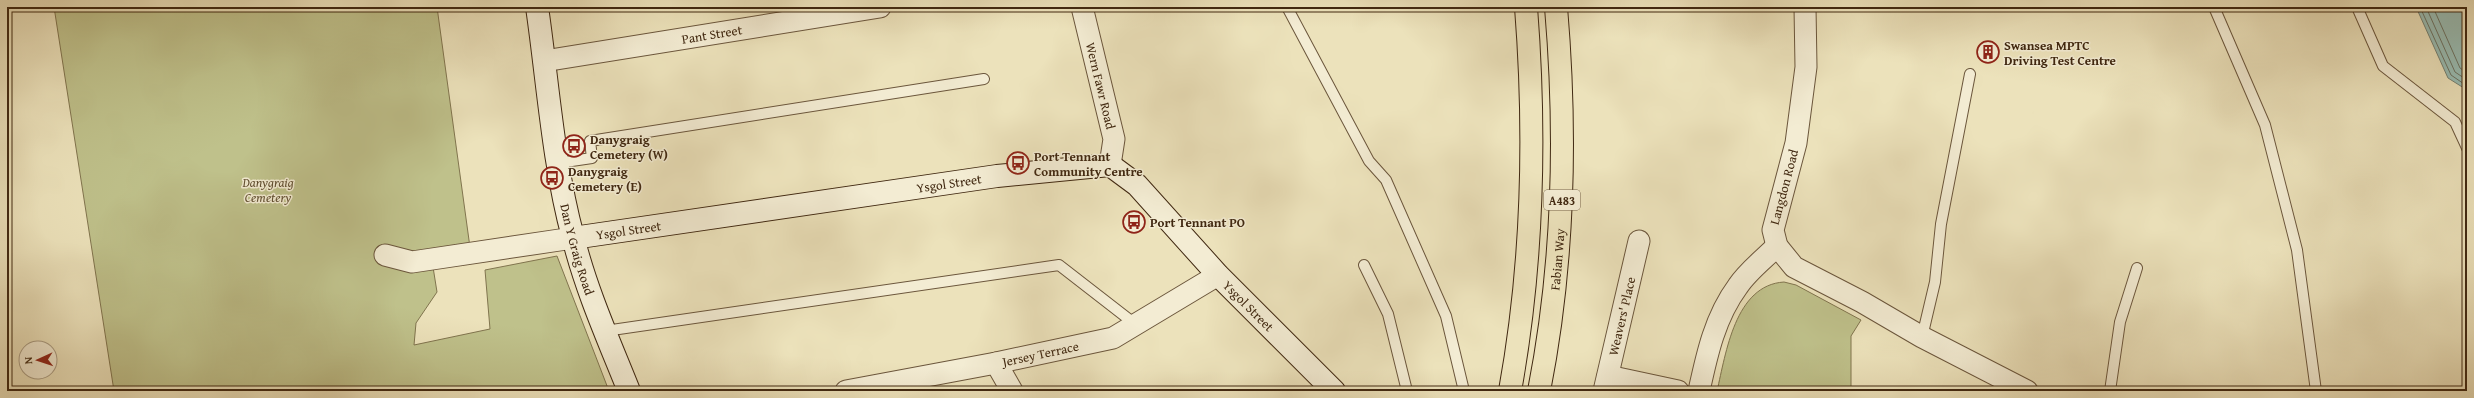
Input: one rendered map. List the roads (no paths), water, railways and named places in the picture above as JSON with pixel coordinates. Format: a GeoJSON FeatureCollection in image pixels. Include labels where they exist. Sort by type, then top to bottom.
{"type":"FeatureCollection","features":[{"type":"Feature","properties":{"kind":"highway","name":"A483"},"geometry":{"type":"LineString","coordinates":[[1510,391],[1526,273],[1533,164],[1531,74],[1526,7]]}},
{"type":"Feature","properties":{"kind":"highway","name":"Fabian Way"},"geometry":{"type":"LineString","coordinates":[[1540,391],[1560,253],[1563,144],[1561,61],[1556,7]]}},
{"type":"Feature","properties":{"kind":"street","name":"Dan Y Graig Road"},"geometry":{"type":"LineString","coordinates":[[537,7],[558,163],[573,238],[605,331],[629,391]]}},
{"type":"Feature","properties":{"kind":"street","name":"Pant Street"},"geometry":{"type":"LineString","coordinates":[[544,61],[880,7]]}},
{"type":"Feature","properties":{"kind":"street","name":"Wern Fawr Road"},"geometry":{"type":"LineString","coordinates":[[1082,7],[1114,139],[1110,165]]}},
{"type":"Feature","properties":{"kind":"street","name":"Langdon Road"},"geometry":{"type":"LineString","coordinates":[[1777,246],[1773,230],[1796,143],[1806,67],[1805,7]]}},
{"type":"Feature","properties":{"kind":"street","name":"Ysgol Street"},"geometry":{"type":"LineString","coordinates":[[385,255],[412,262],[997,176],[1110,165],[1137,185],[1218,276],[1334,391]]}},
{"type":"Feature","properties":{"kind":"street","name":"Weavers' Place"},"geometry":{"type":"LineString","coordinates":[[1606,383],[1639,241]]}},
{"type":"Feature","properties":{"kind":"street"},"geometry":{"type":"LineString","coordinates":[[1699,391],[1707,351],[1720,317],[1738,285],[1777,246],[1794,266],[1922,337],[2027,391]]}},
{"type":"Feature","properties":{"kind":"street","name":"Jersey Terrace"},"geometry":{"type":"LineString","coordinates":[[846,391],[996,363],[1113,338],[1218,276]]}},
{"type":"Feature","properties":{"kind":"street"},"geometry":{"type":"LineString","coordinates":[[996,363],[1012,391]]}},
{"type":"Feature","properties":{"kind":"street"},"geometry":{"type":"LineString","coordinates":[[1606,383],[1678,391]]}},
{"type":"Feature","properties":{"kind":"lane"},"geometry":{"type":"LineString","coordinates":[[1287,7],[1369,161],[1386,180],[1446,316],[1464,391]]}},
{"type":"Feature","properties":{"kind":"lane"},"geometry":{"type":"LineString","coordinates":[[2214,7],[2265,125],[2297,250],[2316,391]]}},
{"type":"Feature","properties":{"kind":"lane"},"geometry":{"type":"LineString","coordinates":[[2357,7],[2383,66],[2455,122],[2467,148]]}},
{"type":"Feature","properties":{"kind":"lane"},"geometry":{"type":"LineString","coordinates":[[1922,337],[1935,282],[1941,224],[1970,74]]}},
{"type":"Feature","properties":{"kind":"lane"},"geometry":{"type":"LineString","coordinates":[[558,163],[592,158],[590,141],[984,79]]}},
{"type":"Feature","properties":{"kind":"lane"},"geometry":{"type":"LineString","coordinates":[[605,331],[1059,265],[1135,324]]}},
{"type":"Feature","properties":{"kind":"lane"},"geometry":{"type":"LineString","coordinates":[[1364,265],[1388,314],[1408,391]]}},
{"type":"Feature","properties":{"kind":"lane"},"geometry":{"type":"LineString","coordinates":[[2110,391],[2120,322],[2137,268]]}},
{"type":"Feature","properties":{"kind":"water"},"geometry":{"type":"Polygon","coordinates":[[[2416,7],[2467,7],[2467,90],[2448,78],[2416,7]]]}},
{"type":"Feature","properties":{"kind":"place","name":"Swansea MPTC Driving Test Centre"},"geometry":{"type":"Point","coordinates":[1988,52]}},
{"type":"Feature","properties":{"kind":"place","name":"Danygraig Cemetery (W)"},"geometry":{"type":"Point","coordinates":[574,146]}},
{"type":"Feature","properties":{"kind":"place","name":"Port Tennant Community Centre"},"geometry":{"type":"Point","coordinates":[1018,163]}},
{"type":"Feature","properties":{"kind":"place","name":"Danygraig Cemetery (E)"},"geometry":{"type":"Point","coordinates":[552,178]}},
{"type":"Feature","properties":{"kind":"place","name":"Port Tennant PO"},"geometry":{"type":"Point","coordinates":[1134,222]}},
{"type":"Feature","properties":{"kind":"park label","name":"Danygraig Cemetery"},"geometry":{"type":"Point","coordinates":[268,190]}}]}
